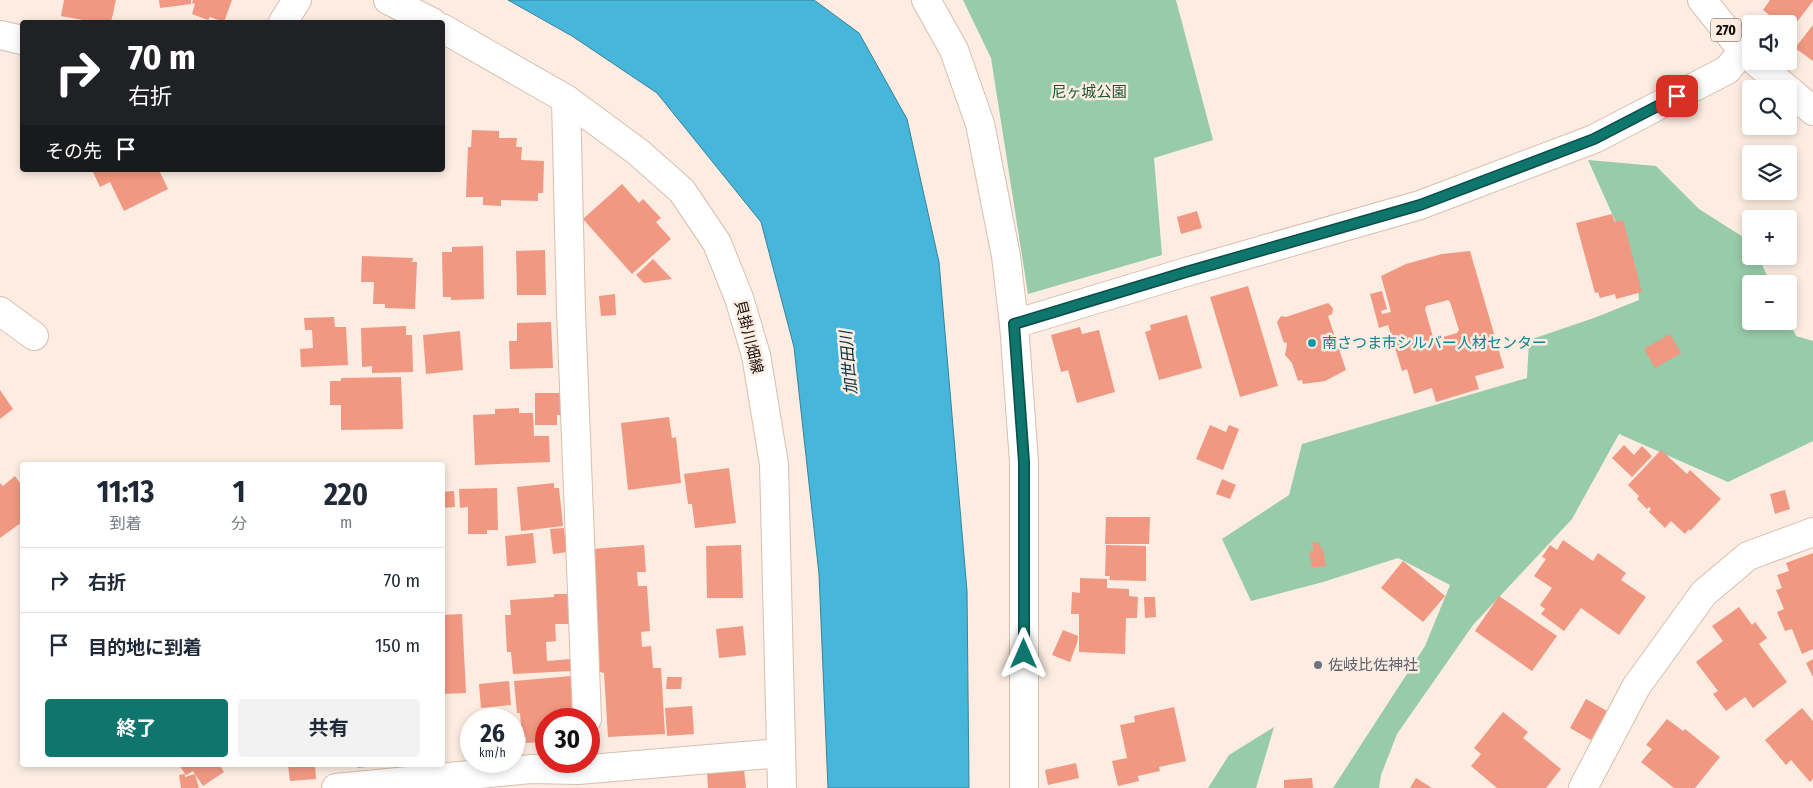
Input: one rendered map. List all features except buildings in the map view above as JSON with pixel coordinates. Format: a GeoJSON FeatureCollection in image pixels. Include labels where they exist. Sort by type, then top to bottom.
{"type":"FeatureCollection","features":[{"type":"Feature","properties":{"kind":"main road"},"geometry":{"type":"LineString","coordinates":[[284,20],[296,0]]}},
{"type":"Feature","properties":{"kind":"main road"},"geometry":{"type":"LineString","coordinates":[[388,0],[428,20]]}},
{"type":"Feature","properties":{"kind":"main road"},"geometry":{"type":"LineString","coordinates":[[926,0],[954,50],[980,124],[1006,256],[1014,324],[1024,462],[1024,788]]}},
{"type":"Feature","properties":{"kind":"main road","name":"270"},"geometry":{"type":"LineString","coordinates":[[1702,0],[1742,48]]}},
{"type":"Feature","properties":{"kind":"main road","name":"貝掛川畑線"},"geometry":{"type":"LineString","coordinates":[[445,30],[566,99],[638,152],[682,191],[717,243],[739,298],[756,355],[774,464],[782,788]]}},
{"type":"Feature","properties":{"kind":"main road"},"geometry":{"type":"LineString","coordinates":[[0,35],[20,40]]}},
{"type":"Feature","properties":{"kind":"main road"},"geometry":{"type":"LineString","coordinates":[[1014,324],[1186,272],[1420,205],[1594,139],[1742,62]]}},
{"type":"Feature","properties":{"kind":"main road","name":"270"},"geometry":{"type":"LineString","coordinates":[[1765,70],[1776,80]]}},
{"type":"Feature","properties":{"kind":"main road","name":"270"},"geometry":{"type":"LineString","coordinates":[[1797,98],[1813,111]]}},
{"type":"Feature","properties":{"kind":"main road"},"geometry":{"type":"LineString","coordinates":[[566,99],[571,311],[587,708]]}},
{"type":"Feature","properties":{"kind":"main road"},"geometry":{"type":"LineString","coordinates":[[0,310],[34,336]]}},
{"type":"Feature","properties":{"kind":"main road"},"geometry":{"type":"LineString","coordinates":[[1583,788],[1636,687],[1704,593],[1748,556],[1813,532]]}},
{"type":"Feature","properties":{"kind":"main road"},"geometry":{"type":"LineString","coordinates":[[600,771],[781,753]]}},
{"type":"Feature","properties":{"kind":"main road"},"geometry":{"type":"LineString","coordinates":[[336,788],[535,769]]}},
{"type":"Feature","properties":{"kind":"green space","name":"尼ヶ城公園"},"geometry":{"type":"Polygon","coordinates":[[[963,0],[1176,0],[1213,140],[1154,158],[1162,255],[1028,294],[991,58],[963,0]]]}},
{"type":"Feature","properties":{"kind":"green space"},"geometry":{"type":"Polygon","coordinates":[[[1588,160],[1656,166],[1699,209],[1742,236],[1742,265],[1762,265],[1767,275],[1742,275],[1742,330],[1793,330],[1796,336],[1813,341],[1813,441],[1728,482],[1619,434],[1572,519],[1473,625],[1397,734],[1381,775],[1379,788],[1333,788],[1425,646],[1450,585],[1398,558],[1323,582],[1251,601],[1222,539],[1289,495],[1302,444],[1527,378],[1529,340],[1594,318],[1639,300],[1635,265],[1588,160]]]}},
{"type":"Feature","properties":{"kind":"green space"},"geometry":{"type":"Polygon","coordinates":[[[1274,727],[1256,788],[1208,788],[1229,755],[1274,727]]]}},
{"type":"Feature","properties":{"kind":"water","name":"加世田川"},"geometry":{"type":"Polygon","coordinates":[[[508,0],[814,0],[859,33],[907,119],[939,262],[967,591],[969,788],[828,788],[819,574],[794,347],[761,222],[657,93],[572,36],[508,0]]]}},
{"type":"Feature","properties":{"kind":"place","name":"南さつま市シルバー人材センター"},"geometry":{"type":"Point","coordinates":[1312,343]}},
{"type":"Feature","properties":{"kind":"place","name":"佐岐比佐神社"},"geometry":{"type":"Point","coordinates":[1318,665]}},
{"type":"Feature","properties":{"kind":"route"},"geometry":{"type":"LineString","coordinates":[[1024,654],[1024,462],[1014,324],[1186,272],[1420,205],[1594,139],[1677,96]]}}]}
